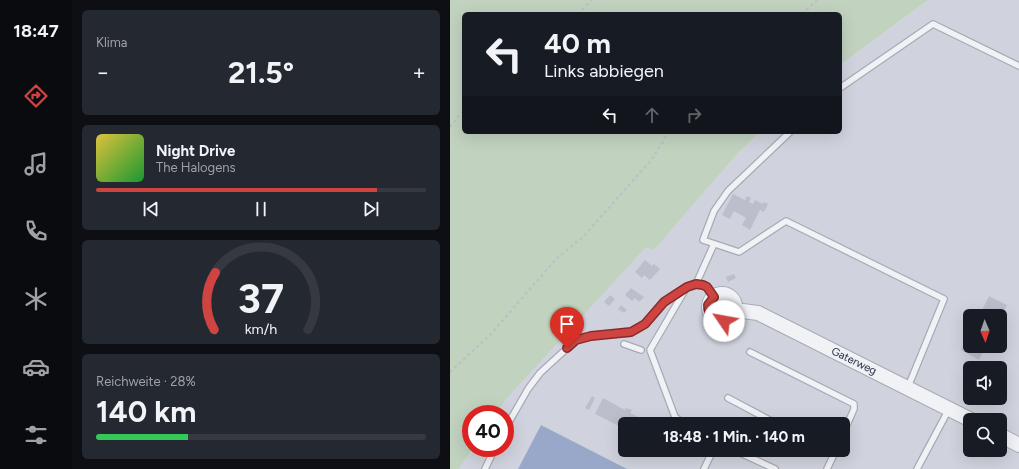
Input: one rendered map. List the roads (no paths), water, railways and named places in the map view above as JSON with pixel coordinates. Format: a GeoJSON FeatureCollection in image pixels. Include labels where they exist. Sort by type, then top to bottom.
{"type":"FeatureCollection","features":[{"type":"Feature","properties":{"kind":"street"},"geometry":{"type":"LineString","coordinates":[[719,294],[728,296],[734,301],[735,310],[728,320],[715,320],[708,310],[709,301],[714,297],[719,294]]}},
{"type":"Feature","properties":{"kind":"street","name":"Gaterweg"},"geometry":{"type":"LineString","coordinates":[[735,310],[758,313],[963,416]]}},
{"type":"Feature","properties":{"kind":"street"},"geometry":{"type":"LineString","coordinates":[[1007,438],[1019,444]]}},
{"type":"Feature","properties":{"kind":"lane"},"geometry":{"type":"LineString","coordinates":[[842,87],[933,24],[1019,66]]}},
{"type":"Feature","properties":{"kind":"lane"},"geometry":{"type":"LineString","coordinates":[[788,134],[728,191],[714,211],[703,240],[739,252],[786,220],[944,299],[908,387]]}},
{"type":"Feature","properties":{"kind":"lane"},"geometry":{"type":"LineString","coordinates":[[696,284],[714,244]]}},
{"type":"Feature","properties":{"kind":"lane"},"geometry":{"type":"LineString","coordinates":[[514,413],[528,389],[540,373],[576,340],[591,336],[631,332],[645,324],[664,302],[687,287],[696,284],[707,287],[714,297]]}},
{"type":"Feature","properties":{"kind":"lane"},"geometry":{"type":"LineString","coordinates":[[675,417],[650,350],[687,287]]}},
{"type":"Feature","properties":{"kind":"lane"},"geometry":{"type":"LineString","coordinates":[[624,344],[641,350]]}},
{"type":"Feature","properties":{"kind":"lane"},"geometry":{"type":"LineString","coordinates":[[750,352],[854,404],[854,409],[850,418]]}},
{"type":"Feature","properties":{"kind":"lane"},"geometry":{"type":"LineString","coordinates":[[728,398],[764,417]]}},
{"type":"Feature","properties":{"kind":"lane"},"geometry":{"type":"LineString","coordinates":[[917,469],[949,408]]}},
{"type":"Feature","properties":{"kind":"lane"},"geometry":{"type":"LineString","coordinates":[[485,469],[491,457]]}},
{"type":"Feature","properties":{"kind":"lane"},"geometry":{"type":"LineString","coordinates":[[704,469],[710,457]]}},
{"type":"Feature","properties":{"kind":"lane"},"geometry":{"type":"LineString","coordinates":[[749,457],[775,469]]}},
{"type":"Feature","properties":{"kind":"lane"},"geometry":{"type":"LineString","coordinates":[[827,469],[833,457]]}},
{"type":"Feature","properties":{"kind":"water"},"geometry":{"type":"Polygon","coordinates":[[[541,425],[627,469],[518,469],[541,425]]]}}]}
